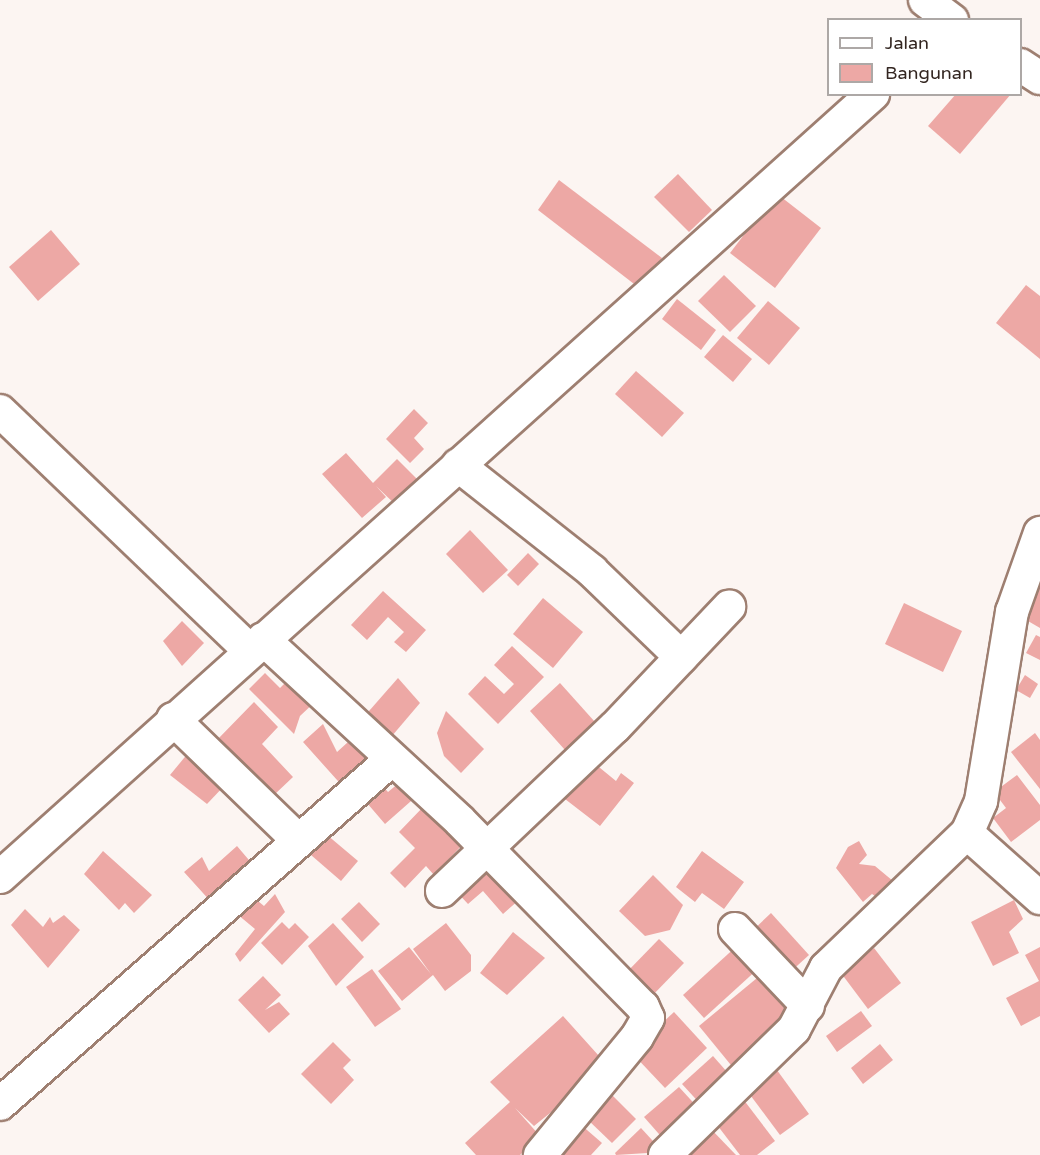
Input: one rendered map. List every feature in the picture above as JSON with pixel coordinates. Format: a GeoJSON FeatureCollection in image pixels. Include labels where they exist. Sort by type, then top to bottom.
{"type":"FeatureCollection","features":[{"type":"Feature","properties":{"kind":"street"},"geometry":{"type":"LineString","coordinates":[[925,0],[949,18]]}},
{"type":"Feature","properties":{"kind":"street"},"geometry":{"type":"LineString","coordinates":[[1022,66],[1040,78]]}},
{"type":"Feature","properties":{"kind":"street"},"geometry":{"type":"LineString","coordinates":[[0,877],[172,719],[871,96]]}},
{"type":"Feature","properties":{"kind":"street"},"geometry":{"type":"LineString","coordinates":[[0,411],[256,645],[392,759],[634,994],[648,1018],[540,1155]]}},
{"type":"Feature","properties":{"kind":"street"},"geometry":{"type":"LineString","coordinates":[[458,465],[592,572],[681,657]]}},
{"type":"Feature","properties":{"kind":"street"},"geometry":{"type":"LineString","coordinates":[[665,1155],[794,1029],[826,968],[967,833],[981,801],[1012,612],[1040,533]]}},
{"type":"Feature","properties":{"kind":"street"},"geometry":{"type":"LineString","coordinates":[[442,891],[483,846],[615,727],[729,607]]}},
{"type":"Feature","properties":{"kind":"street"},"geometry":{"type":"LineString","coordinates":[[172,719],[299,841]]}},
{"type":"Feature","properties":{"kind":"street"},"geometry":{"type":"LineString","coordinates":[[0,1104],[392,759]]}},
{"type":"Feature","properties":{"kind":"street"},"geometry":{"type":"LineString","coordinates":[[967,833],[1040,898]]}},
{"type":"Feature","properties":{"kind":"street"},"geometry":{"type":"LineString","coordinates":[[735,929],[808,1006]]}},
{"type":"Feature","properties":{"kind":"building"},"geometry":{"type":"Polygon","coordinates":[[[954,96],[1009,96],[960,154],[928,126],[954,96]]]}},
{"type":"Feature","properties":{"kind":"building"},"geometry":{"type":"Polygon","coordinates":[[[678,174],[712,210],[689,232],[654,197],[678,174]]]}},
{"type":"Feature","properties":{"kind":"building"},"geometry":{"type":"Polygon","coordinates":[[[559,180],[662,258],[638,287],[538,210],[559,180]]]}},
{"type":"Feature","properties":{"kind":"building"},"geometry":{"type":"Polygon","coordinates":[[[776,193],[821,228],[775,288],[730,253],[776,193]]]}},
{"type":"Feature","properties":{"kind":"building"},"geometry":{"type":"Polygon","coordinates":[[[51,230],[80,264],[38,301],[9,267],[51,230]]]}},
{"type":"Feature","properties":{"kind":"building"},"geometry":{"type":"Polygon","coordinates":[[[724,275],[756,306],[730,332],[698,301],[724,275]]]}},
{"type":"Feature","properties":{"kind":"building"},"geometry":{"type":"Polygon","coordinates":[[[1026,285],[1040,296],[1040,359],[996,323],[1026,285]]]}},
{"type":"Feature","properties":{"kind":"building"},"geometry":{"type":"Polygon","coordinates":[[[677,299],[716,330],[701,350],[662,319],[677,299]]]}},
{"type":"Feature","properties":{"kind":"building"},"geometry":{"type":"Polygon","coordinates":[[[768,301],[800,328],[769,365],[737,338],[768,301]]]}},
{"type":"Feature","properties":{"kind":"building"},"geometry":{"type":"Polygon","coordinates":[[[723,335],[752,359],[733,382],[704,357],[723,335]]]}},
{"type":"Feature","properties":{"kind":"building"},"geometry":{"type":"Polygon","coordinates":[[[636,371],[684,413],[662,437],[615,394],[636,371]]]}},
{"type":"Feature","properties":{"kind":"building"},"geometry":{"type":"Polygon","coordinates":[[[414,409],[428,423],[414,438],[424,449],[410,463],[386,439],[414,409]]]}},
{"type":"Feature","properties":{"kind":"building"},"geometry":{"type":"Polygon","coordinates":[[[346,453],[373,483],[397,459],[421,483],[398,507],[376,486],[386,497],[362,518],[322,474],[346,453]]]}},
{"type":"Feature","properties":{"kind":"building"},"geometry":{"type":"Polygon","coordinates":[[[470,530],[508,570],[483,593],[446,554],[470,530]]]}},
{"type":"Feature","properties":{"kind":"building"},"geometry":{"type":"Polygon","coordinates":[[[528,553],[539,564],[518,586],[507,575],[528,553]]]}},
{"type":"Feature","properties":{"kind":"building"},"geometry":{"type":"Polygon","coordinates":[[[1040,570],[1040,628],[1016,614],[1040,570]]]}},
{"type":"Feature","properties":{"kind":"building"},"geometry":{"type":"Polygon","coordinates":[[[383,591],[426,630],[406,652],[394,642],[404,632],[388,617],[367,640],[351,625],[383,591]]]}},
{"type":"Feature","properties":{"kind":"building"},"geometry":{"type":"Polygon","coordinates":[[[543,598],[583,632],[553,668],[513,634],[543,598]]]}},
{"type":"Feature","properties":{"kind":"building"},"geometry":{"type":"Polygon","coordinates":[[[904,603],[962,631],[943,672],[885,644],[904,603]]]}},
{"type":"Feature","properties":{"kind":"building"},"geometry":{"type":"Polygon","coordinates":[[[182,621],[204,643],[182,666],[163,641],[182,621]]]}},
{"type":"Feature","properties":{"kind":"building"},"geometry":{"type":"Polygon","coordinates":[[[1036,635],[1040,637],[1040,660],[1026,653],[1036,635]]]}},
{"type":"Feature","properties":{"kind":"building"},"geometry":{"type":"Polygon","coordinates":[[[512,646],[544,677],[498,724],[468,694],[485,676],[504,694],[514,684],[494,665],[512,646]]]}},
{"type":"Feature","properties":{"kind":"building"},"geometry":{"type":"Polygon","coordinates":[[[265,673],[280,688],[293,675],[317,700],[300,716],[294,734],[249,689],[265,673]]]}},
{"type":"Feature","properties":{"kind":"building"},"geometry":{"type":"Polygon","coordinates":[[[1025,675],[1038,684],[1030,698],[1016,690],[1025,675]]]}},
{"type":"Feature","properties":{"kind":"building"},"geometry":{"type":"Polygon","coordinates":[[[398,678],[420,703],[386,743],[362,719],[398,678]]]}},
{"type":"Feature","properties":{"kind":"building"},"geometry":{"type":"Polygon","coordinates":[[[560,683],[595,722],[565,750],[530,711],[560,683]]]}},
{"type":"Feature","properties":{"kind":"building"},"geometry":{"type":"Polygon","coordinates":[[[254,702],[278,727],[262,744],[293,777],[274,795],[217,740],[254,702]]]}},
{"type":"Feature","properties":{"kind":"building"},"geometry":{"type":"Polygon","coordinates":[[[446,711],[484,749],[461,773],[444,756],[437,733],[446,711]]]}},
{"type":"Feature","properties":{"kind":"building"},"geometry":{"type":"Polygon","coordinates":[[[323,724],[337,752],[358,733],[381,758],[346,790],[303,742],[323,724]]]}},
{"type":"Feature","properties":{"kind":"building"},"geometry":{"type":"Polygon","coordinates":[[[1035,733],[1040,740],[1040,789],[1011,752],[1035,733]]]}},
{"type":"Feature","properties":{"kind":"building"},"geometry":{"type":"Polygon","coordinates":[[[189,752],[226,784],[207,804],[170,775],[189,752]]]}},
{"type":"Feature","properties":{"kind":"building"},"geometry":{"type":"Polygon","coordinates":[[[594,763],[616,781],[621,773],[634,783],[600,826],[565,799],[594,763]]]}},
{"type":"Feature","properties":{"kind":"building"},"geometry":{"type":"Polygon","coordinates":[[[1017,775],[1040,805],[1040,820],[1011,842],[993,818],[1006,808],[994,792],[1017,775]]]}},
{"type":"Feature","properties":{"kind":"building"},"geometry":{"type":"Polygon","coordinates":[[[405,778],[419,794],[385,824],[361,796],[378,781],[388,792],[405,778]]]}},
{"type":"Feature","properties":{"kind":"building"},"geometry":{"type":"Polygon","coordinates":[[[425,805],[464,843],[434,875],[426,866],[405,888],[390,873],[415,848],[399,832],[425,805]]]}},
{"type":"Feature","properties":{"kind":"building"},"geometry":{"type":"Polygon","coordinates":[[[320,829],[358,861],[341,881],[304,849],[320,829]]]}},
{"type":"Feature","properties":{"kind":"building"},"geometry":{"type":"Polygon","coordinates":[[[859,841],[867,855],[859,864],[875,866],[893,881],[879,899],[872,894],[863,902],[836,868],[848,847],[859,841]]]}},
{"type":"Feature","properties":{"kind":"building"},"geometry":{"type":"Polygon","coordinates":[[[237,846],[254,866],[212,903],[184,872],[202,857],[209,871],[237,846]]]}},
{"type":"Feature","properties":{"kind":"building"},"geometry":{"type":"Polygon","coordinates":[[[103,851],[152,895],[134,913],[125,903],[119,910],[84,874],[103,851]]]}},
{"type":"Feature","properties":{"kind":"building"},"geometry":{"type":"Polygon","coordinates":[[[702,851],[744,882],[724,909],[702,893],[695,902],[676,887],[702,851]]]}},
{"type":"Feature","properties":{"kind":"building"},"geometry":{"type":"Polygon","coordinates":[[[487,862],[520,899],[503,914],[483,891],[468,904],[455,890],[487,862]]]}},
{"type":"Feature","properties":{"kind":"building"},"geometry":{"type":"Polygon","coordinates":[[[653,875],[683,905],[670,930],[645,936],[619,911],[653,875]]]}},
{"type":"Feature","properties":{"kind":"building"},"geometry":{"type":"Polygon","coordinates":[[[275,894],[285,912],[240,962],[235,954],[255,929],[237,914],[252,896],[264,906],[275,894]]]}},
{"type":"Feature","properties":{"kind":"building"},"geometry":{"type":"Polygon","coordinates":[[[1014,900],[1023,919],[1009,932],[1019,953],[993,966],[971,922],[1014,900]]]}},
{"type":"Feature","properties":{"kind":"building"},"geometry":{"type":"Polygon","coordinates":[[[359,902],[380,924],[362,942],[341,919],[359,902]]]}},
{"type":"Feature","properties":{"kind":"building"},"geometry":{"type":"Polygon","coordinates":[[[25,909],[43,927],[50,917],[53,923],[64,915],[80,930],[48,968],[11,925],[25,909]]]}},
{"type":"Feature","properties":{"kind":"building"},"geometry":{"type":"Polygon","coordinates":[[[771,913],[809,955],[787,975],[749,934],[771,913]]]}},
{"type":"Feature","properties":{"kind":"building"},"geometry":{"type":"Polygon","coordinates":[[[282,922],[289,929],[295,923],[309,937],[282,965],[261,943],[282,922]]]}},
{"type":"Feature","properties":{"kind":"building"},"geometry":{"type":"Polygon","coordinates":[[[333,923],[364,957],[336,986],[308,946],[333,923]]]}},
{"type":"Feature","properties":{"kind":"building"},"geometry":{"type":"Polygon","coordinates":[[[446,923],[471,955],[471,971],[445,991],[433,975],[402,1001],[378,971],[409,947],[431,974],[413,949],[446,923]]]}},
{"type":"Feature","properties":{"kind":"building"},"geometry":{"type":"Polygon","coordinates":[[[513,932],[545,958],[507,995],[480,973],[513,932]]]}},
{"type":"Feature","properties":{"kind":"building"},"geometry":{"type":"Polygon","coordinates":[[[659,939],[684,963],[649,999],[624,975],[659,939]]]}},
{"type":"Feature","properties":{"kind":"building"},"geometry":{"type":"Polygon","coordinates":[[[739,944],[760,967],[704,1018],[683,995],[739,944]]]}},
{"type":"Feature","properties":{"kind":"building"},"geometry":{"type":"Polygon","coordinates":[[[1040,947],[1040,1016],[1021,1026],[1006,998],[1039,981],[1025,955],[1040,947]]]}},
{"type":"Feature","properties":{"kind":"building"},"geometry":{"type":"Polygon","coordinates":[[[874,948],[901,983],[868,1009],[841,973],[874,948]]]}},
{"type":"Feature","properties":{"kind":"building"},"geometry":{"type":"Polygon","coordinates":[[[769,968],[805,1011],[735,1070],[699,1026],[769,968]]]}},
{"type":"Feature","properties":{"kind":"building"},"geometry":{"type":"Polygon","coordinates":[[[372,969],[401,1009],[375,1027],[346,987],[372,969]]]}},
{"type":"Feature","properties":{"kind":"building"},"geometry":{"type":"Polygon","coordinates":[[[263,976],[281,995],[265,1010],[279,1002],[290,1014],[269,1033],[238,1000],[263,976]]]}},
{"type":"Feature","properties":{"kind":"building"},"geometry":{"type":"Polygon","coordinates":[[[861,1011],[872,1026],[837,1052],[826,1036],[861,1011]]]}},
{"type":"Feature","properties":{"kind":"building"},"geometry":{"type":"Polygon","coordinates":[[[674,1012],[707,1048],[665,1088],[631,1052],[674,1012]]]}},
{"type":"Feature","properties":{"kind":"building"},"geometry":{"type":"Polygon","coordinates":[[[563,1016],[608,1066],[534,1126],[515,1108],[540,1136],[520,1155],[476,1155],[465,1143],[510,1102],[490,1082],[563,1016]]]}},
{"type":"Feature","properties":{"kind":"building"},"geometry":{"type":"Polygon","coordinates":[[[333,1042],[351,1060],[343,1068],[354,1080],[331,1104],[301,1074],[333,1042]]]}},
{"type":"Feature","properties":{"kind":"building"},"geometry":{"type":"Polygon","coordinates":[[[880,1044],[893,1060],[863,1084],[851,1068],[880,1044]]]}},
{"type":"Feature","properties":{"kind":"building"},"geometry":{"type":"Polygon","coordinates":[[[713,1056],[735,1081],[704,1108],[682,1084],[713,1056]]]}},
{"type":"Feature","properties":{"kind":"building"},"geometry":{"type":"Polygon","coordinates":[[[774,1066],[809,1114],[780,1135],[745,1088],[774,1066]]]}},
{"type":"Feature","properties":{"kind":"building"},"geometry":{"type":"Polygon","coordinates":[[[679,1087],[701,1111],[666,1142],[644,1117],[679,1087]]]}},
{"type":"Feature","properties":{"kind":"building"},"geometry":{"type":"Polygon","coordinates":[[[610,1093],[636,1119],[612,1143],[586,1118],[610,1093]]]}},
{"type":"Feature","properties":{"kind":"building"},"geometry":{"type":"Polygon","coordinates":[[[740,1095],[775,1141],[757,1155],[740,1155],[711,1117],[740,1095]]]}},
{"type":"Feature","properties":{"kind":"building"},"geometry":{"type":"Polygon","coordinates":[[[572,1117],[602,1143],[591,1155],[565,1155],[550,1141],[572,1117]]]}},
{"type":"Feature","properties":{"kind":"building"},"geometry":{"type":"Polygon","coordinates":[[[709,1127],[736,1155],[680,1155],[709,1127]]]}},
{"type":"Feature","properties":{"kind":"building"},"geometry":{"type":"Polygon","coordinates":[[[641,1128],[663,1152],[616,1155],[615,1153],[641,1128]]]}}]}
